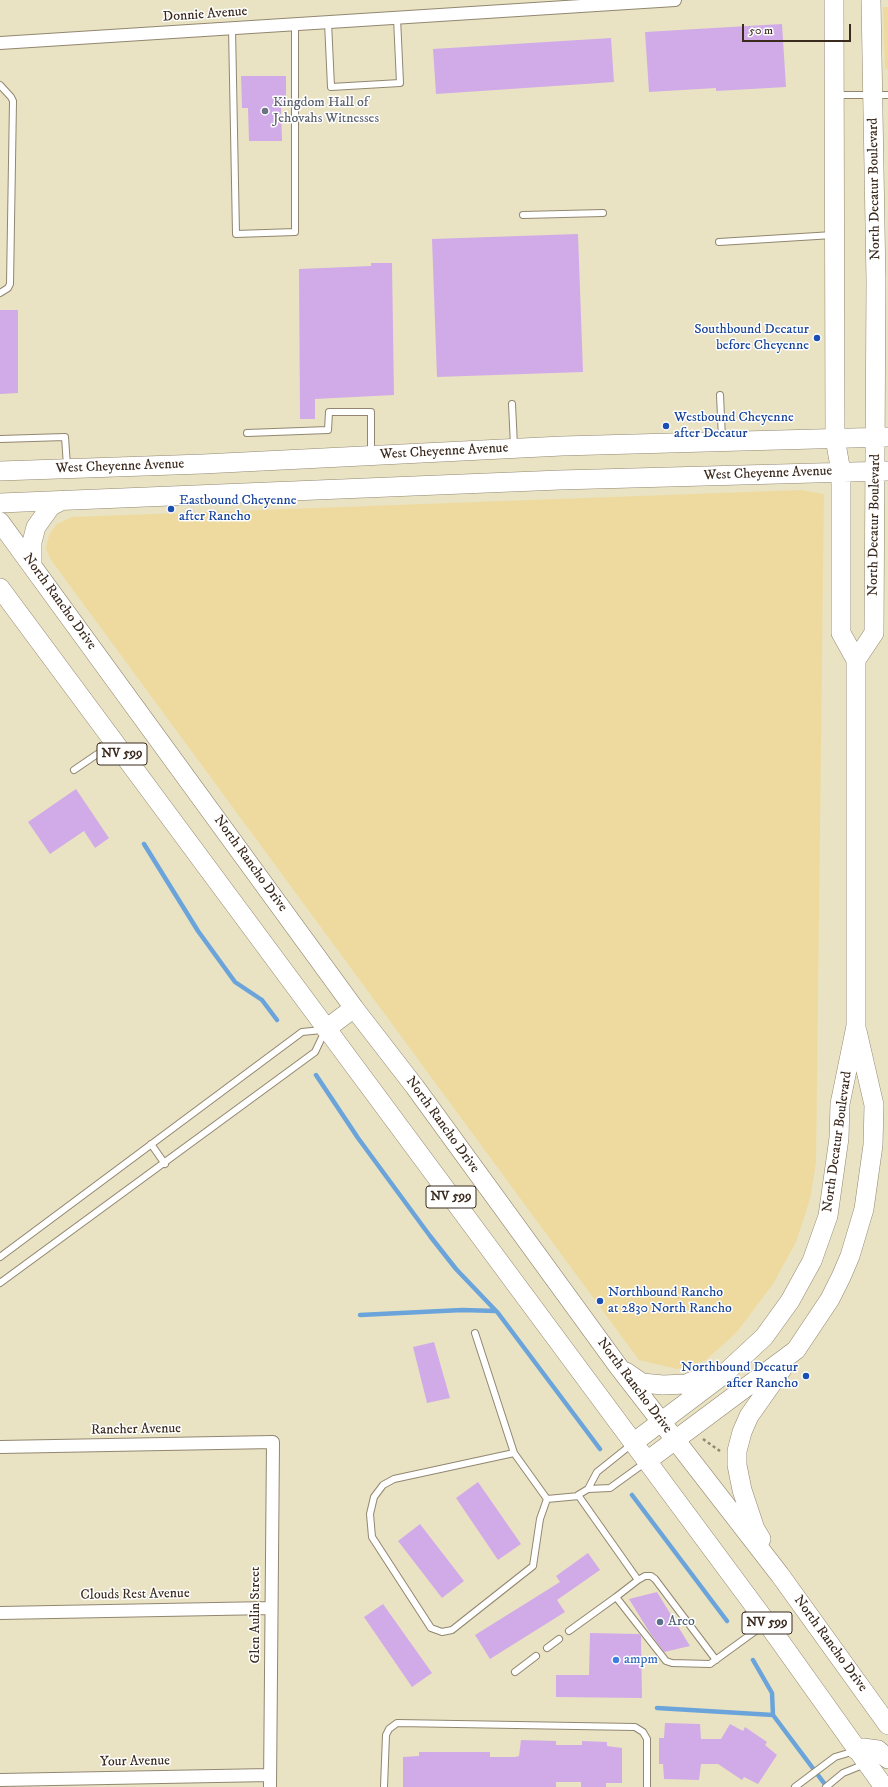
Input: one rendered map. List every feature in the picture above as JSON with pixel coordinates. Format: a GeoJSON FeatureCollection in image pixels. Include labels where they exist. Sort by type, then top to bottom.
{"type":"FeatureCollection","features":[{"type":"Feature","properties":{"kind":"main road","name":"North Decatur Boulevard"},"geometry":{"type":"LineString","coordinates":[[633,1442],[723,1375],[764,1337],[790,1301],[812,1261],[828,1216],[839,1138],[840,1104],[856,1026],[856,660],[841,633],[841,472],[835,438],[834,0]]}},
{"type":"Feature","properties":{"kind":"main road","name":"North Decatur Boulevard"},"geometry":{"type":"LineString","coordinates":[[856,660],[874,633],[882,437],[879,281],[881,95],[871,0]]}},
{"type":"Feature","properties":{"kind":"main road","name":"West Cheyenne Avenue"},"geometry":{"type":"LineString","coordinates":[[0,471],[514,449],[882,437]]}},
{"type":"Feature","properties":{"kind":"main road","name":"West Cheyenne Avenue"},"geometry":{"type":"LineString","coordinates":[[0,503],[560,480],[881,471]]}},
{"type":"Feature","properties":{"kind":"main road"},"geometry":{"type":"LineString","coordinates":[[32,566],[32,542],[36,527],[51,506],[61,500]]}},
{"type":"Feature","properties":{"kind":"main road","name":"North Rancho Drive"},"geometry":{"type":"LineString","coordinates":[[0,522],[354,1008],[415,1087],[618,1366],[780,1575],[888,1725]]}},
{"type":"Feature","properties":{"kind":"main road","name":"NV 599"},"geometry":{"type":"LineString","coordinates":[[0,588],[768,1623],[861,1757],[884,1787]]}},
{"type":"Feature","properties":{"kind":"main road"},"geometry":{"type":"LineString","coordinates":[[326,1029],[354,1008]]}},
{"type":"Feature","properties":{"kind":"main road","name":"North Decatur Boulevard"},"geometry":{"type":"LineString","coordinates":[[647,1461],[676,1441],[796,1350],[830,1299],[841,1277],[858,1234],[869,1184],[873,1145],[874,1104],[856,1026]]}},
{"type":"Feature","properties":{"kind":"main road"},"geometry":{"type":"LineString","coordinates":[[780,1575],[755,1529],[742,1490],[737,1466],[737,1452],[742,1432],[749,1416],[796,1350]]}},
{"type":"Feature","properties":{"kind":"main road"},"geometry":{"type":"LineString","coordinates":[[618,1366],[642,1383],[652,1385],[686,1384],[707,1375],[723,1375]]}},
{"type":"Feature","properties":{"kind":"main road"},"geometry":{"type":"LineString","coordinates":[[861,1757],[863,1748],[878,1750],[888,1759]]}},
{"type":"Feature","properties":{"kind":"street","name":"Donnie Avenue"},"geometry":{"type":"LineString","coordinates":[[0,43],[675,0]]}},
{"type":"Feature","properties":{"kind":"street","name":"Rancher Avenue"},"geometry":{"type":"LineString","coordinates":[[0,1447],[273,1442]]}},
{"type":"Feature","properties":{"kind":"street","name":"Glen Aulin Street"},"geometry":{"type":"LineString","coordinates":[[270,1781],[270,1608],[273,1442]]}},
{"type":"Feature","properties":{"kind":"street","name":"Clouds Rest Avenue"},"geometry":{"type":"LineString","coordinates":[[0,1613],[270,1608]]}},
{"type":"Feature","properties":{"kind":"street","name":"Your Avenue"},"geometry":{"type":"LineString","coordinates":[[0,1780],[270,1781]]}},
{"type":"Feature","properties":{"kind":"lane"},"geometry":{"type":"LineString","coordinates":[[328,22],[331,87],[400,84],[397,18]]}},
{"type":"Feature","properties":{"kind":"lane"},"geometry":{"type":"LineString","coordinates":[[232,28],[236,234],[295,232],[294,24]]}},
{"type":"Feature","properties":{"kind":"lane"},"geometry":{"type":"LineString","coordinates":[[0,85],[13,101],[10,284],[8,288],[0,293]]}},
{"type":"Feature","properties":{"kind":"lane"},"geometry":{"type":"LineString","coordinates":[[834,95],[881,95]]}},
{"type":"Feature","properties":{"kind":"lane"},"geometry":{"type":"LineString","coordinates":[[523,215],[602,213]]}},
{"type":"Feature","properties":{"kind":"lane"},"geometry":{"type":"LineString","coordinates":[[719,242],[834,235]]}},
{"type":"Feature","properties":{"kind":"lane"},"geometry":{"type":"LineString","coordinates":[[720,395],[722,442]]}},
{"type":"Feature","properties":{"kind":"lane"},"geometry":{"type":"LineString","coordinates":[[512,404],[514,449]]}},
{"type":"Feature","properties":{"kind":"lane"},"geometry":{"type":"LineString","coordinates":[[246,433],[328,430],[329,412],[370,412],[371,456]]}},
{"type":"Feature","properties":{"kind":"lane"},"geometry":{"type":"LineString","coordinates":[[0,440],[66,437],[67,469]]}},
{"type":"Feature","properties":{"kind":"lane"},"geometry":{"type":"LineString","coordinates":[[74,770],[114,743]]}},
{"type":"Feature","properties":{"kind":"lane"},"geometry":{"type":"LineString","coordinates":[[0,1257],[302,1032],[326,1029]]}},
{"type":"Feature","properties":{"kind":"lane"},"geometry":{"type":"LineString","coordinates":[[0,1283],[165,1164],[315,1052],[326,1029]]}},
{"type":"Feature","properties":{"kind":"lane"},"geometry":{"type":"LineString","coordinates":[[151,1144],[165,1164]]}},
{"type":"Feature","properties":{"kind":"lane"},"geometry":{"type":"LineString","coordinates":[[475,1332],[514,1453],[547,1499]]}},
{"type":"Feature","properties":{"kind":"lane"},"geometry":{"type":"LineString","coordinates":[[547,1499],[579,1496],[588,1489],[597,1472],[633,1442]]}},
{"type":"Feature","properties":{"kind":"lane"},"geometry":{"type":"LineString","coordinates":[[514,1453],[394,1479],[383,1485],[374,1497],[370,1514],[372,1537],[431,1628],[442,1632],[452,1630],[533,1566],[540,1519],[547,1499]]}},
{"type":"Feature","properties":{"kind":"lane"},"geometry":{"type":"LineString","coordinates":[[588,1489],[610,1488],[647,1461]]}},
{"type":"Feature","properties":{"kind":"lane"},"geometry":{"type":"LineString","coordinates":[[579,1496],[638,1580]]}},
{"type":"Feature","properties":{"kind":"lane"},"geometry":{"type":"LineString","coordinates":[[569,1631],[638,1580],[645,1576],[651,1576],[655,1579],[716,1660]]}},
{"type":"Feature","properties":{"kind":"lane"},"geometry":{"type":"LineString","coordinates":[[616,1596],[666,1661],[672,1663],[710,1664],[768,1623]]}},
{"type":"Feature","properties":{"kind":"lane"},"geometry":{"type":"LineString","coordinates":[[547,1648],[559,1639]]}},
{"type":"Feature","properties":{"kind":"lane"},"geometry":{"type":"LineString","coordinates":[[515,1672],[536,1656]]}},
{"type":"Feature","properties":{"kind":"lane"},"geometry":{"type":"LineString","coordinates":[[384,1787],[386,1735],[389,1729],[397,1723],[635,1727],[643,1732],[647,1739],[647,1787]]}},
{"type":"Feature","properties":{"kind":"lane"},"geometry":{"type":"LineString","coordinates":[[798,1786],[835,1757],[861,1757]]}},
{"type":"Feature","properties":{"kind":"lane"},"geometry":{"type":"LineString","coordinates":[[826,1787],[861,1757]]}},
{"type":"Feature","properties":{"kind":"path"},"geometry":{"type":"LineString","coordinates":[[698,1436],[722,1452]]}},
{"type":"Feature","properties":{"kind":"sand"},"geometry":{"type":"Polygon","coordinates":[[[883,7],[888,7],[888,69],[885,69],[883,7]]]}},
{"type":"Feature","properties":{"kind":"sand"},"geometry":{"type":"Polygon","coordinates":[[[801,490],[824,494],[816,1163],[810,1199],[796,1242],[773,1284],[736,1333],[706,1360],[677,1369],[639,1360],[51,560],[46,549],[49,535],[57,524],[72,517],[801,490]]]}},
{"type":"Feature","properties":{"kind":"building"},"geometry":{"type":"Polygon","coordinates":[[[782,24],[786,87],[716,91],[716,88],[649,92],[645,32],[782,24]]]}},
{"type":"Feature","properties":{"kind":"building"},"geometry":{"type":"Polygon","coordinates":[[[611,38],[614,82],[436,94],[433,49],[611,38]]]}},
{"type":"Feature","properties":{"kind":"building","name":"Kingdom Hall of Jehovahs Witnesses"},"geometry":{"type":"Polygon","coordinates":[[[241,76],[286,76],[286,106],[281,107],[282,141],[249,141],[248,108],[242,108],[241,76]]]}},
{"type":"Feature","properties":{"kind":"building"},"geometry":{"type":"Polygon","coordinates":[[[578,234],[583,372],[437,377],[432,239],[578,234]]]}},
{"type":"Feature","properties":{"kind":"building"},"geometry":{"type":"Polygon","coordinates":[[[371,263],[392,263],[394,395],[315,399],[315,419],[300,419],[299,269],[371,266],[371,263]]]}},
{"type":"Feature","properties":{"kind":"building"},"geometry":{"type":"Polygon","coordinates":[[[0,310],[18,310],[18,393],[0,394],[0,310]]]}},
{"type":"Feature","properties":{"kind":"building"},"geometry":{"type":"Polygon","coordinates":[[[76,789],[109,838],[95,848],[84,831],[50,854],[28,822],[76,789]]]}},
{"type":"Feature","properties":{"kind":"building"},"geometry":{"type":"Polygon","coordinates":[[[434,1342],[450,1398],[427,1403],[413,1347],[434,1342]]]}},
{"type":"Feature","properties":{"kind":"building"},"geometry":{"type":"Polygon","coordinates":[[[478,1482],[521,1544],[498,1560],[456,1498],[478,1482]]]}},
{"type":"Feature","properties":{"kind":"building"},"geometry":{"type":"Polygon","coordinates":[[[420,1524],[464,1581],[442,1598],[398,1541],[420,1524]]]}},
{"type":"Feature","properties":{"kind":"building"},"geometry":{"type":"Polygon","coordinates":[[[588,1553],[600,1570],[557,1600],[565,1612],[490,1659],[475,1635],[560,1582],[556,1576],[588,1553]]]}},
{"type":"Feature","properties":{"kind":"building"},"geometry":{"type":"Polygon","coordinates":[[[657,1592],[690,1646],[664,1652],[650,1633],[629,1599],[657,1592]]]}},
{"type":"Feature","properties":{"kind":"building"},"geometry":{"type":"Polygon","coordinates":[[[383,1604],[432,1673],[412,1687],[364,1617],[383,1604]]]}},
{"type":"Feature","properties":{"kind":"building"},"geometry":{"type":"Polygon","coordinates":[[[590,1633],[639,1634],[641,1636],[642,1698],[556,1697],[556,1675],[589,1675],[590,1633]]]}},
{"type":"Feature","properties":{"kind":"building"},"geometry":{"type":"Polygon","coordinates":[[[665,1723],[700,1724],[701,1739],[721,1739],[730,1724],[743,1731],[745,1727],[767,1742],[765,1745],[777,1755],[758,1784],[744,1777],[742,1780],[718,1764],[701,1764],[699,1780],[664,1779],[663,1764],[659,1764],[659,1738],[664,1738],[665,1723]]]}},
{"type":"Feature","properties":{"kind":"building"},"geometry":{"type":"Polygon","coordinates":[[[521,1740],[556,1741],[556,1745],[582,1745],[582,1741],[607,1742],[607,1746],[622,1748],[622,1783],[606,1783],[606,1787],[581,1787],[581,1782],[556,1782],[556,1787],[403,1787],[403,1757],[419,1756],[419,1752],[490,1752],[490,1757],[515,1757],[519,1756],[521,1740]]]}},
{"type":"Feature","properties":{"kind":"waterway"},"geometry":{"type":"LineString","coordinates":[[144,844],[198,931],[235,982],[262,1000],[277,1020]]}},
{"type":"Feature","properties":{"kind":"waterway"},"geometry":{"type":"LineString","coordinates":[[316,1075],[358,1138],[430,1236],[456,1269],[498,1313],[600,1449]]}},
{"type":"Feature","properties":{"kind":"waterway"},"geometry":{"type":"LineString","coordinates":[[360,1315],[462,1310],[496,1311]]}},
{"type":"Feature","properties":{"kind":"waterway"},"geometry":{"type":"LineString","coordinates":[[632,1495],[727,1621]]}},
{"type":"Feature","properties":{"kind":"waterway"},"geometry":{"type":"LineString","coordinates":[[753,1660],[772,1693],[773,1715]]}},
{"type":"Feature","properties":{"kind":"waterway"},"geometry":{"type":"LineString","coordinates":[[657,1708],[773,1715],[827,1787]]}},
{"type":"Feature","properties":{"kind":"place","name":"Kingdom Hall of Jehovahs Witnesses"},"geometry":{"type":"Point","coordinates":[265,111]}},
{"type":"Feature","properties":{"kind":"place","name":"Southbound Decatur before Cheyenne"},"geometry":{"type":"Point","coordinates":[817,338]}},
{"type":"Feature","properties":{"kind":"place","name":"Westbound Cheyenne after Decatur"},"geometry":{"type":"Point","coordinates":[666,426]}},
{"type":"Feature","properties":{"kind":"place","name":"Eastbound Cheyenne after Rancho"},"geometry":{"type":"Point","coordinates":[171,509]}},
{"type":"Feature","properties":{"kind":"place","name":"Northbound Rancho at 2830 North Rancho"},"geometry":{"type":"Point","coordinates":[600,1301]}},
{"type":"Feature","properties":{"kind":"place","name":"Northbound Decatur after Rancho"},"geometry":{"type":"Point","coordinates":[806,1376]}},
{"type":"Feature","properties":{"kind":"place","name":"Arco"},"geometry":{"type":"Point","coordinates":[660,1622]}},
{"type":"Feature","properties":{"kind":"place","name":"ampm"},"geometry":{"type":"Point","coordinates":[616,1660]}}]}
